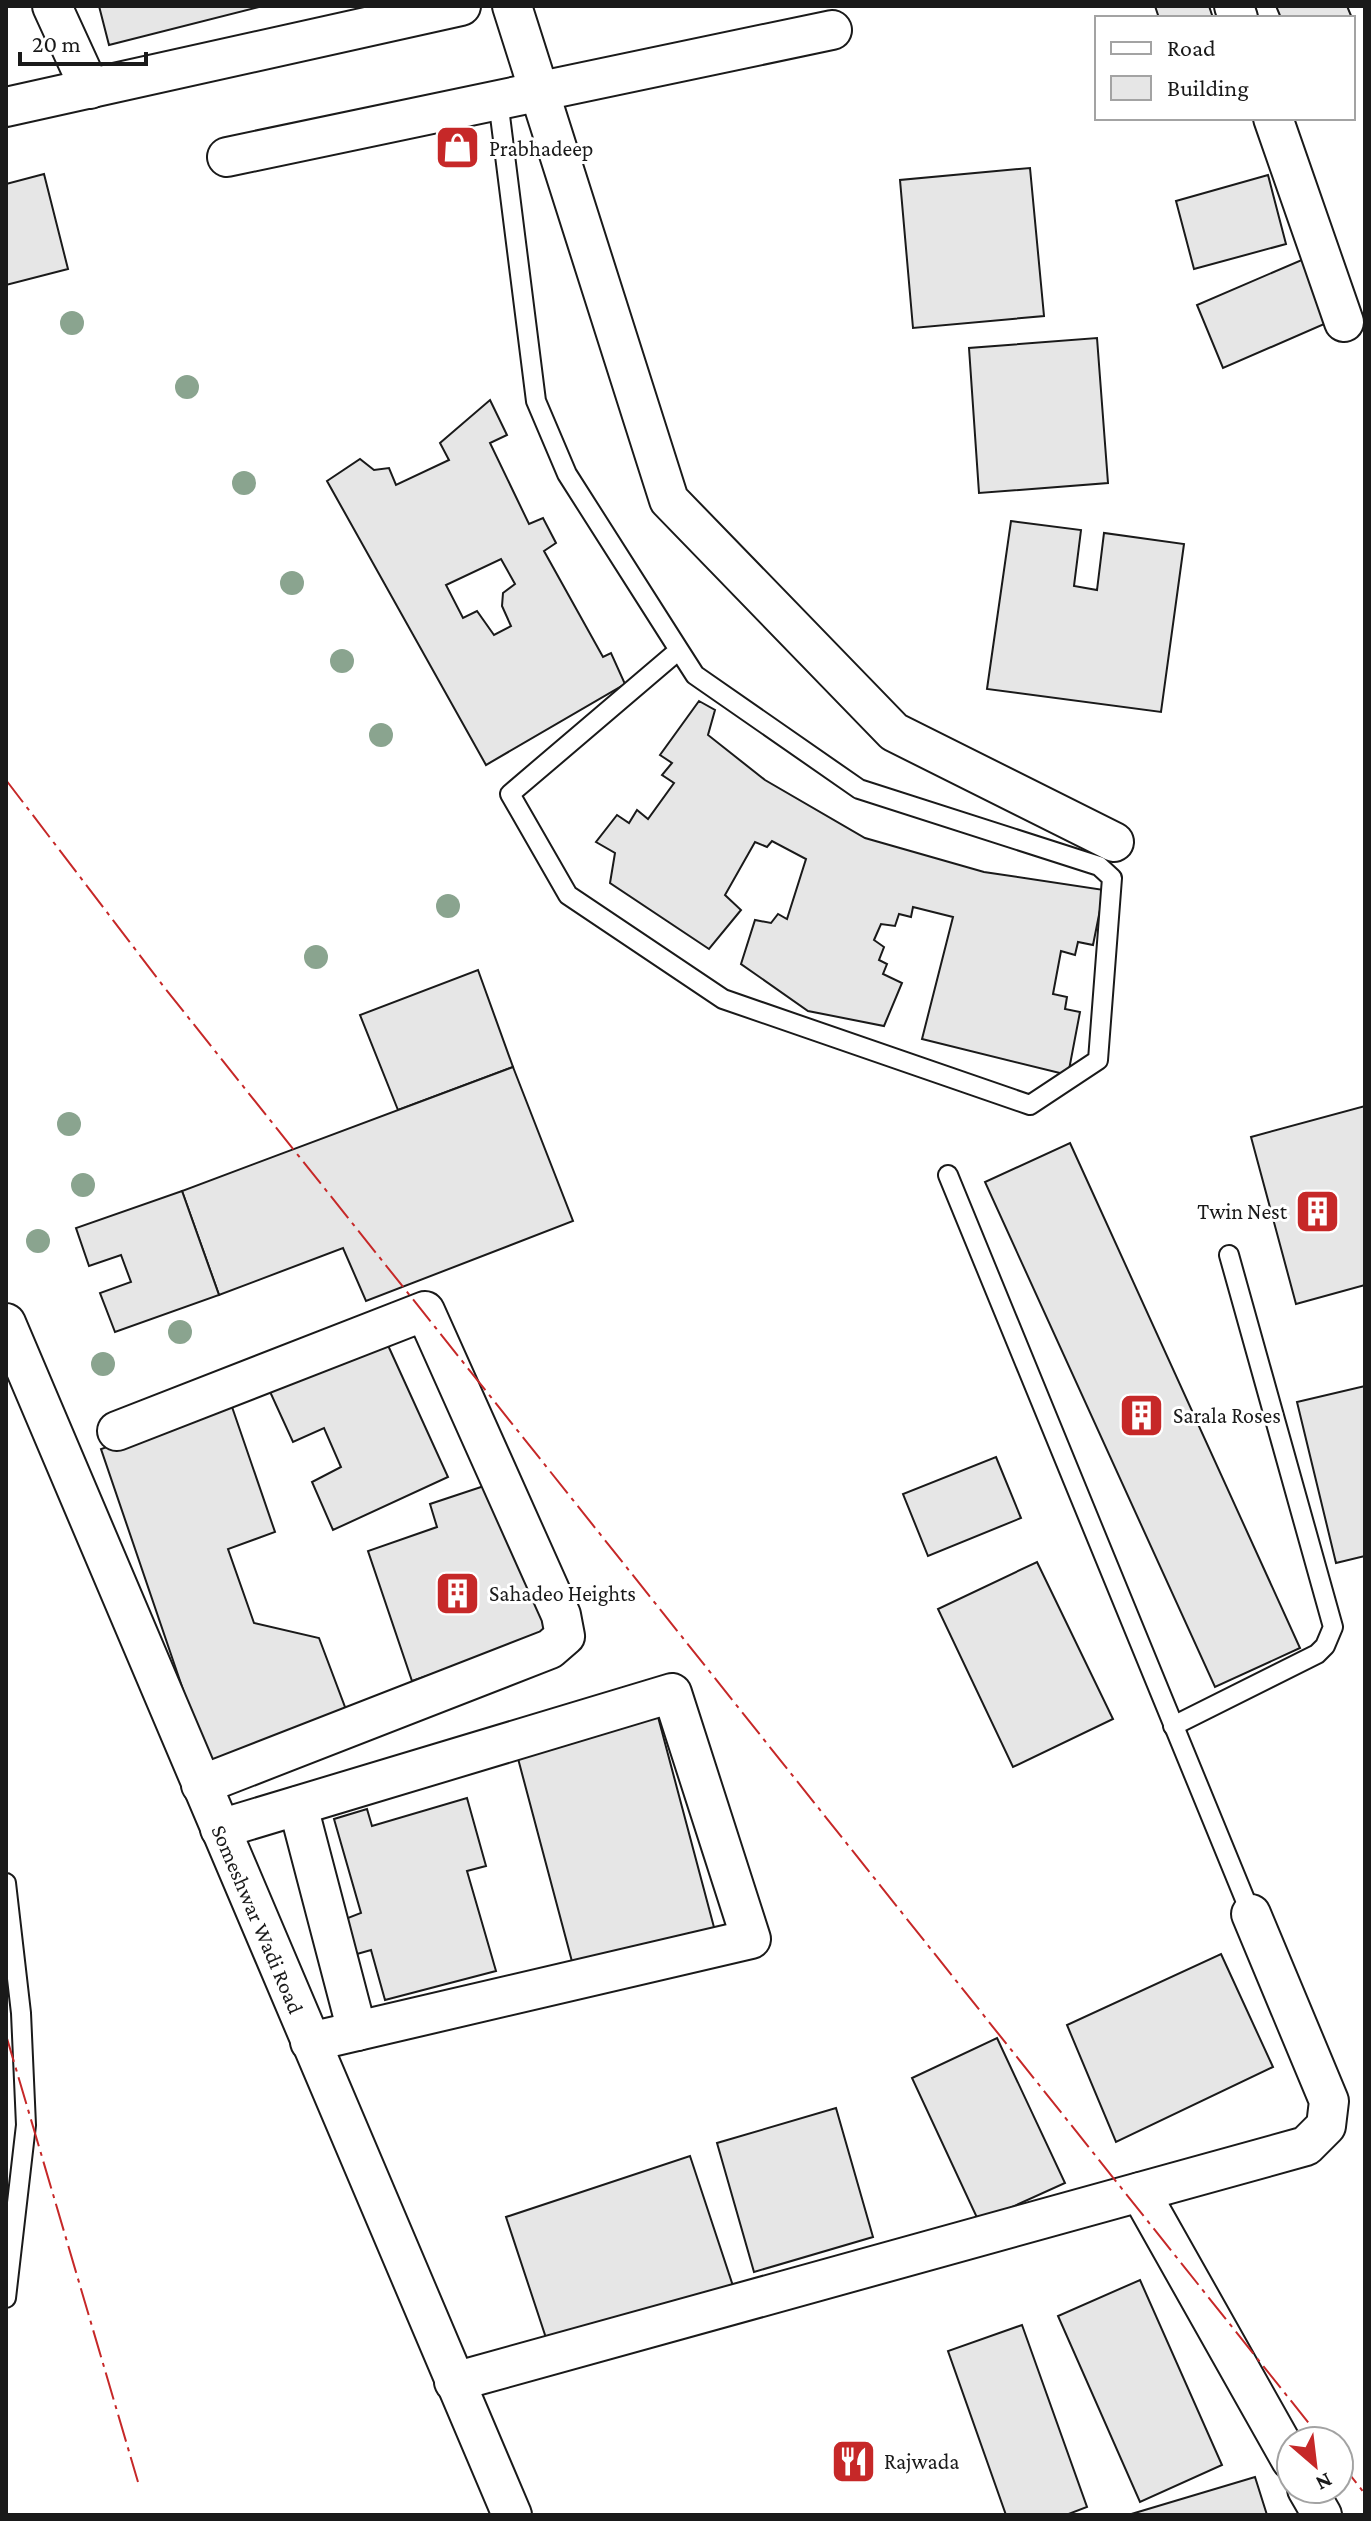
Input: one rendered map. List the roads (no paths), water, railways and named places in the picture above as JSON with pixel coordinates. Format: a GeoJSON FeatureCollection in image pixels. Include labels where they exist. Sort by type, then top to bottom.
{"type":"FeatureCollection","features":[{"type":"Feature","properties":{"kind":"street"},"geometry":{"type":"LineString","coordinates":[[52,6],[90,89]]}},
{"type":"Feature","properties":{"kind":"street"},"geometry":{"type":"LineString","coordinates":[[6,107],[461,6]]}},
{"type":"Feature","properties":{"kind":"street"},"geometry":{"type":"LineString","coordinates":[[512,6],[669,500],[894,732],[1114,842]]}},
{"type":"Feature","properties":{"kind":"street"},"geometry":{"type":"LineString","coordinates":[[227,157],[832,30]]}},
{"type":"Feature","properties":{"kind":"street"},"geometry":{"type":"LineString","coordinates":[[1274,120],[1344,322]]}},
{"type":"Feature","properties":{"kind":"street"},"geometry":{"type":"LineString","coordinates":[[117,1431],[425,1311],[561,1615],[565,1636],[550,1649],[201,1785]]}},
{"type":"Feature","properties":{"kind":"street","name":"Someshwar Wadi Road"},"geometry":{"type":"LineString","coordinates":[[6,1323],[512,2515]]}},
{"type":"Feature","properties":{"kind":"street"},"geometry":{"type":"LineString","coordinates":[[220,1829],[672,1693],[751,1939],[310,2042]]}},
{"type":"Feature","properties":{"kind":"street"},"geometry":{"type":"LineString","coordinates":[[298,1806],[357,2031]]}},
{"type":"Feature","properties":{"kind":"street"},"geometry":{"type":"LineString","coordinates":[[454,2382],[1306,2146],[1326,2126],[1329,2101],[1251,1914]]}},
{"type":"Feature","properties":{"kind":"street"},"geometry":{"type":"LineString","coordinates":[[1140,2192],[1275,2432]]}},
{"type":"Feature","properties":{"kind":"lane"},"geometry":{"type":"LineString","coordinates":[[498,100],[536,401],[567,474],[695,675],[859,789],[1099,866],[1112,878],[1098,1060],[1030,1105],[723,999],[568,895],[510,794],[679,650]]}},
{"type":"Feature","properties":{"kind":"lane"},"geometry":{"type":"LineString","coordinates":[[948,1175],[1251,1914]]}},
{"type":"Feature","properties":{"kind":"lane"},"geometry":{"type":"LineString","coordinates":[[1173,1726],[1317,1654],[1325,1646],[1333,1627],[1229,1255]]}},
{"type":"Feature","properties":{"kind":"lane"},"geometry":{"type":"LineString","coordinates":[[6,1883],[21,2013],[26,2125],[6,2298]]}},
{"type":"Feature","properties":{"kind":"place","name":"Prabhadeep"},"geometry":{"type":"Point","coordinates":[458,148]}},
{"type":"Feature","properties":{"kind":"place","name":"Twin Nest"},"geometry":{"type":"Point","coordinates":[1318,1211]}},
{"type":"Feature","properties":{"kind":"place","name":"Sarala Roses"},"geometry":{"type":"Point","coordinates":[1142,1415]}},
{"type":"Feature","properties":{"kind":"place","name":"Sahadeo Heights"},"geometry":{"type":"Point","coordinates":[458,1593]}},
{"type":"Feature","properties":{"kind":"place","name":"Rajwada"},"geometry":{"type":"Point","coordinates":[853,2461]}}]}
